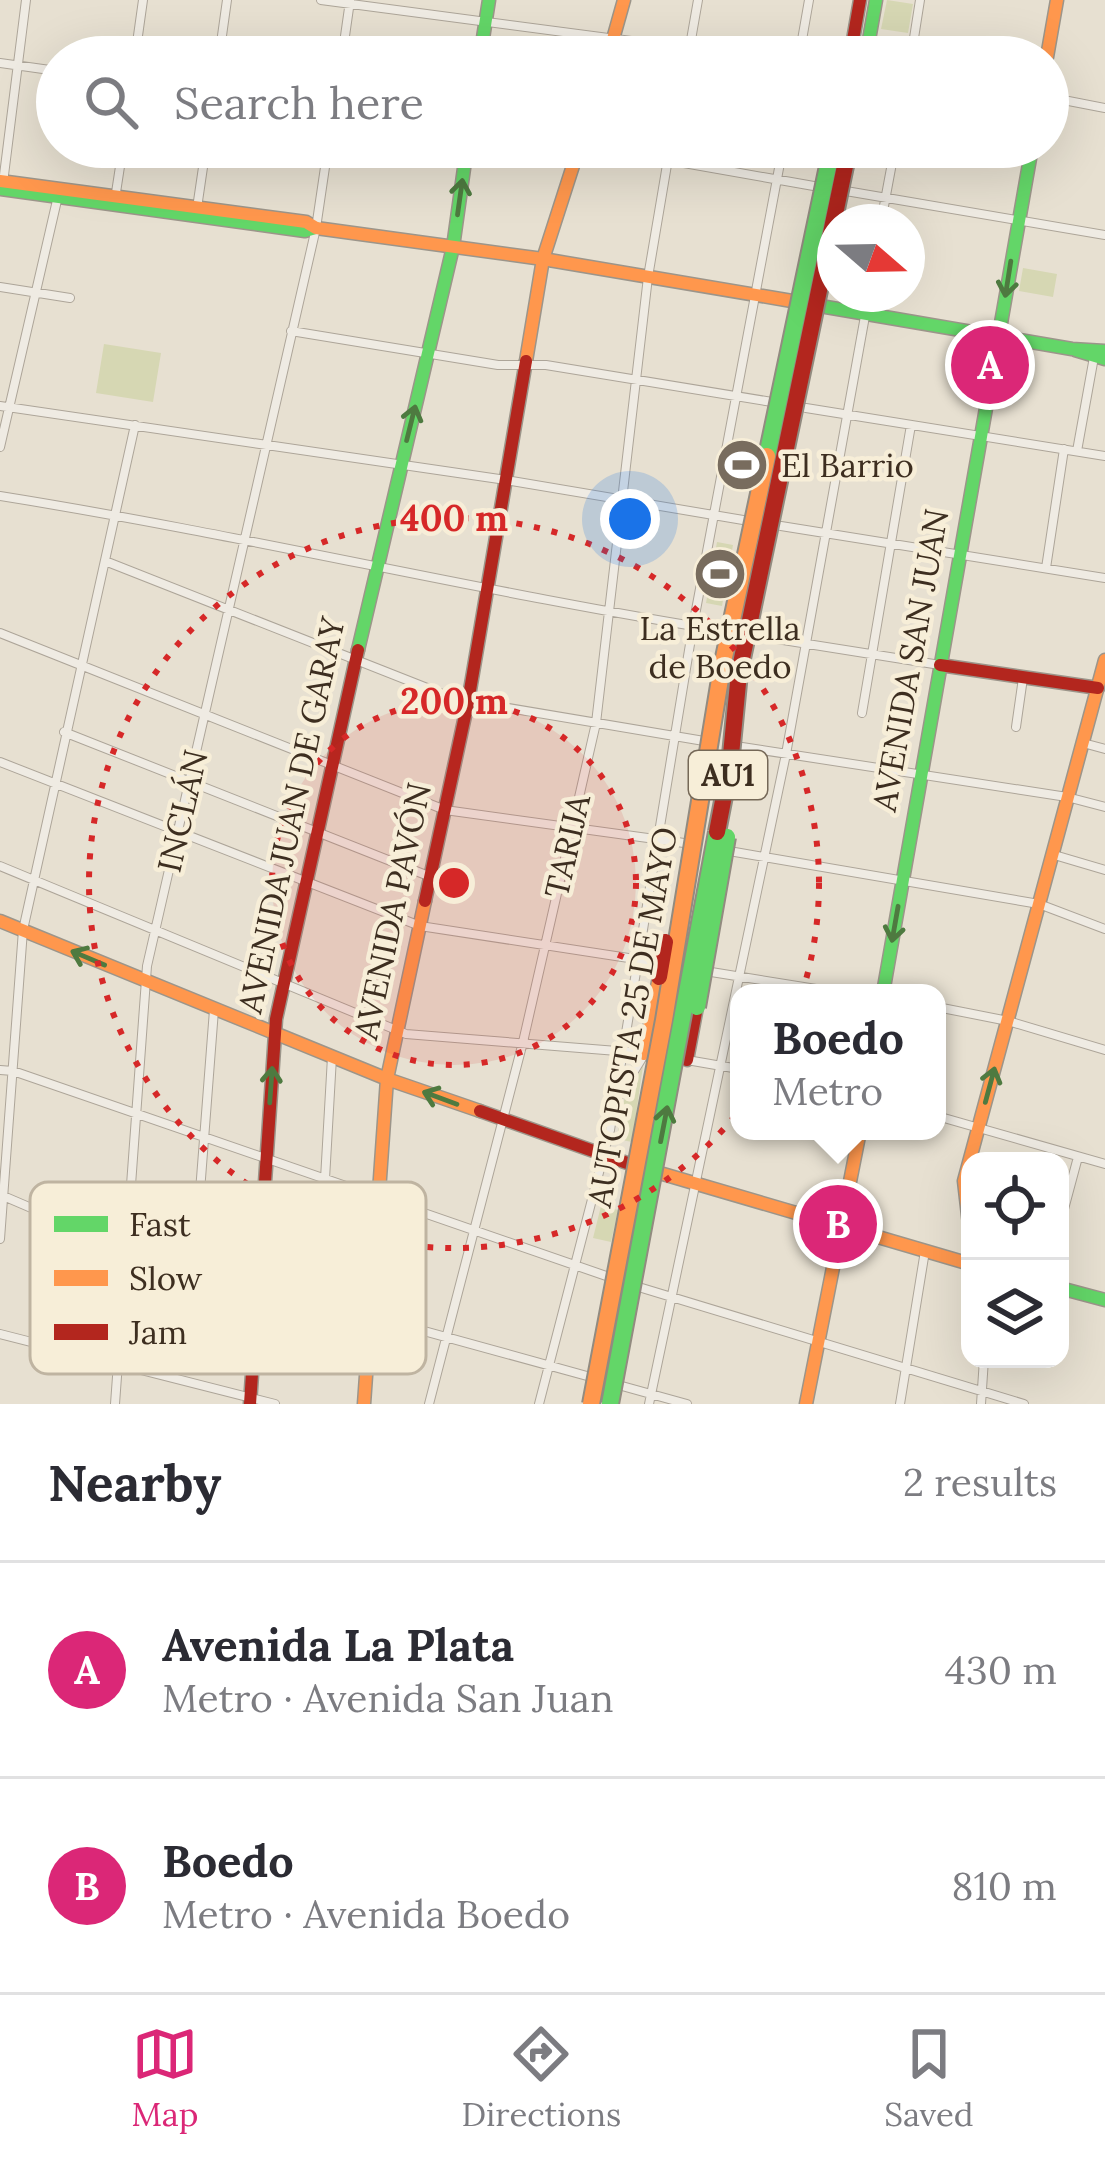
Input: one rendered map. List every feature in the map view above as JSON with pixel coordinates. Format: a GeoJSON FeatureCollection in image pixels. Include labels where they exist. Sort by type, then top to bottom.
{"type":"FeatureCollection","features":[{"type":"Feature","properties":{"kind":"main road"},"geometry":{"type":"LineString","coordinates":[[483,36],[489,0]]}},
{"type":"Feature","properties":{"kind":"main road"},"geometry":{"type":"LineString","coordinates":[[614,36],[624,0]]}},
{"type":"Feature","properties":{"kind":"main road"},"geometry":{"type":"LineString","coordinates":[[854,36],[860,0]]}},
{"type":"Feature","properties":{"kind":"main road"},"geometry":{"type":"LineString","coordinates":[[870,36],[876,0]]}},
{"type":"Feature","properties":{"kind":"main road"},"geometry":{"type":"LineString","coordinates":[[1051,36],[1057,0]]}},
{"type":"Feature","properties":{"kind":"main road","name":"AVENIDA JUAN DE GARAY"},"geometry":{"type":"LineString","coordinates":[[264,1182],[274,1034],[283,982],[453,247],[464,168]]}},
{"type":"Feature","properties":{"kind":"main road","name":"AVENIDA PAVÓN"},"geometry":{"type":"LineString","coordinates":[[379,1182],[387,1079],[468,702],[544,259],[572,168]]}},
{"type":"Feature","properties":{"kind":"main road","name":"AUTOPISTA 25 DE MAYO"},"geometry":{"type":"LineString","coordinates":[[591,1404],[664,1021],[716,701],[828,168]]}},
{"type":"Feature","properties":{"kind":"main road","name":"AUTOPISTA 25 DE MAYO"},"geometry":{"type":"LineString","coordinates":[[610,1404],[730,764],[739,673],[845,168]]}},
{"type":"Feature","properties":{"kind":"main road","name":"AVENIDA SAN JUAN"},"geometry":{"type":"LineString","coordinates":[[885,984],[1028,168]]}},
{"type":"Feature","properties":{"kind":"main road"},"geometry":{"type":"LineString","coordinates":[[1,185],[305,231],[316,227],[544,259],[792,302]]}},
{"type":"Feature","properties":{"kind":"main road"},"geometry":{"type":"LineString","coordinates":[[854,312],[1102,356]]}},
{"type":"Feature","properties":{"kind":"main road"},"geometry":{"type":"LineString","coordinates":[[972,1152],[1105,662]]}},
{"type":"Feature","properties":{"kind":"main road"},"geometry":{"type":"LineString","coordinates":[[940,665],[1098,688]]}},
{"type":"Feature","properties":{"kind":"main road"},"geometry":{"type":"LineString","coordinates":[[644,1054],[716,701]]}},
{"type":"Feature","properties":{"kind":"main road"},"geometry":{"type":"LineString","coordinates":[[687,1060],[724,860],[734,786],[730,764]]}},
{"type":"Feature","properties":{"kind":"main road"},"geometry":{"type":"LineString","coordinates":[[0,920],[387,1079],[630,1164]]}},
{"type":"Feature","properties":{"kind":"main road"},"geometry":{"type":"LineString","coordinates":[[806,1404],[858,1140]]}},
{"type":"Feature","properties":{"kind":"main road"},"geometry":{"type":"LineString","coordinates":[[663,1174],[961,1261]]}},
{"type":"Feature","properties":{"kind":"main road"},"geometry":{"type":"LineString","coordinates":[[1069,1290],[1105,1300]]}},
{"type":"Feature","properties":{"kind":"main road","name":"AVENIDA PAVÓN"},"geometry":{"type":"LineString","coordinates":[[364,1404],[367,1374]]}},
{"type":"Feature","properties":{"kind":"street"},"geometry":{"type":"LineString","coordinates":[[1,185],[26,0]]}},
{"type":"Feature","properties":{"kind":"street"},"geometry":{"type":"LineString","coordinates":[[138,36],[142,0]]}},
{"type":"Feature","properties":{"kind":"street"},"geometry":{"type":"LineString","coordinates":[[222,36],[227,0]]}},
{"type":"Feature","properties":{"kind":"street"},"geometry":{"type":"LineString","coordinates":[[321,0],[542,36]]}},
{"type":"Feature","properties":{"kind":"street"},"geometry":{"type":"LineString","coordinates":[[691,36],[698,0]]}},
{"type":"Feature","properties":{"kind":"street"},"geometry":{"type":"LineString","coordinates":[[803,36],[809,0]]}},
{"type":"Feature","properties":{"kind":"street"},"geometry":{"type":"LineString","coordinates":[[914,36],[920,0]]}},
{"type":"Feature","properties":{"kind":"street"},"geometry":{"type":"LineString","coordinates":[[345,36],[350,2]]}},
{"type":"Feature","properties":{"kind":"street"},"geometry":{"type":"LineString","coordinates":[[0,63],[36,68]]}},
{"type":"Feature","properties":{"kind":"street"},"geometry":{"type":"LineString","coordinates":[[1069,101],[1105,108]]}},
{"type":"Feature","properties":{"kind":"street"},"geometry":{"type":"LineString","coordinates":[[115,200],[120,168]]}},
{"type":"Feature","properties":{"kind":"street"},"geometry":{"type":"LineString","coordinates":[[196,211],[203,168]]}},
{"type":"Feature","properties":{"kind":"street","name":"INCLÁN"},"geometry":{"type":"LineString","coordinates":[[132,1182],[145,981],[316,227],[325,168]]}},
{"type":"Feature","properties":{"kind":"street","name":"TARIJA"},"geometry":{"type":"LineString","coordinates":[[429,1404],[523,1042],[596,723],[648,277],[666,168]]}},
{"type":"Feature","properties":{"kind":"street"},"geometry":{"type":"LineString","coordinates":[[708,168],[1105,235]]}},
{"type":"Feature","properties":{"kind":"street"},"geometry":{"type":"LineString","coordinates":[[539,1404],[605,1156],[693,626],[779,168]]}},
{"type":"Feature","properties":{"kind":"street"},"geometry":{"type":"LineString","coordinates":[[885,204],[891,168]]}},
{"type":"Feature","properties":{"kind":"street"},"geometry":{"type":"LineString","coordinates":[[0,447],[4,406],[59,192]]}},
{"type":"Feature","properties":{"kind":"street"},"geometry":{"type":"LineString","coordinates":[[0,287],[70,298]]}},
{"type":"Feature","properties":{"kind":"street"},"geometry":{"type":"LineString","coordinates":[[737,984],[808,644],[865,314]]}},
{"type":"Feature","properties":{"kind":"street"},"geometry":{"type":"LineString","coordinates":[[291,331],[498,365],[546,364],[772,402]]}},
{"type":"Feature","properties":{"kind":"street"},"geometry":{"type":"LineString","coordinates":[[1077,452],[1102,356]]}},
{"type":"Feature","properties":{"kind":"street"},"geometry":{"type":"LineString","coordinates":[[4,406],[749,520]]}},
{"type":"Feature","properties":{"kind":"street"},"geometry":{"type":"LineString","coordinates":[[806,408],[1105,456]]}},
{"type":"Feature","properties":{"kind":"street"},"geometry":{"type":"LineString","coordinates":[[0,1239],[23,930],[136,425]]}},
{"type":"Feature","properties":{"kind":"street"},"geometry":{"type":"LineString","coordinates":[[862,713],[911,425]]}},
{"type":"Feature","properties":{"kind":"street"},"geometry":{"type":"LineString","coordinates":[[1046,568],[1064,449]]}},
{"type":"Feature","properties":{"kind":"street"},"geometry":{"type":"LineString","coordinates":[[0,496],[115,514],[609,612],[940,665]]}},
{"type":"Feature","properties":{"kind":"street"},"geometry":{"type":"LineString","coordinates":[[781,526],[1105,578]]}},
{"type":"Feature","properties":{"kind":"street"},"geometry":{"type":"LineString","coordinates":[[105,561],[468,702],[704,741]]}},
{"type":"Feature","properties":{"kind":"street"},"geometry":{"type":"LineString","coordinates":[[0,633],[445,810],[684,843]]}},
{"type":"Feature","properties":{"kind":"street"},"geometry":{"type":"LineString","coordinates":[[1016,727],[1024,676]]}},
{"type":"Feature","properties":{"kind":"street"},"geometry":{"type":"LineString","coordinates":[[64,732],[431,877]]}},
{"type":"Feature","properties":{"kind":"street"},"geometry":{"type":"LineString","coordinates":[[1083,743],[1105,749]]}},
{"type":"Feature","properties":{"kind":"street"},"geometry":{"type":"LineString","coordinates":[[742,747],[1067,797],[1105,807]]}},
{"type":"Feature","properties":{"kind":"street"},"geometry":{"type":"LineString","coordinates":[[0,762],[420,926],[787,984]]}},
{"type":"Feature","properties":{"kind":"street"},"geometry":{"type":"LineString","coordinates":[[729,850],[1039,904],[1105,929]]}},
{"type":"Feature","properties":{"kind":"street"},"geometry":{"type":"LineString","coordinates":[[1051,854],[1105,870]]}},
{"type":"Feature","properties":{"kind":"street"},"geometry":{"type":"LineString","coordinates":[[0,866],[418,1036],[624,1052],[730,1067]]}},
{"type":"Feature","properties":{"kind":"street"},"geometry":{"type":"LineString","coordinates":[[946,1009],[1008,1021],[1105,1050]]}},
{"type":"Feature","properties":{"kind":"street"},"geometry":{"type":"LineString","coordinates":[[201,1182],[214,1010]]}},
{"type":"Feature","properties":{"kind":"street"},"geometry":{"type":"LineString","coordinates":[[650,1399],[730,1016]]}},
{"type":"Feature","properties":{"kind":"street"},"geometry":{"type":"LineString","coordinates":[[615,1102],[644,1054]]}},
{"type":"Feature","properties":{"kind":"street"},"geometry":{"type":"LineString","coordinates":[[325,1179],[332,1057]]}},
{"type":"Feature","properties":{"kind":"street"},"geometry":{"type":"LineString","coordinates":[[0,1070],[333,1182]]}},
{"type":"Feature","properties":{"kind":"street"},"geometry":{"type":"LineString","coordinates":[[946,1119],[1105,1164]]}},
{"type":"Feature","properties":{"kind":"street"},"geometry":{"type":"LineString","coordinates":[[1069,1190],[1078,1156]]}},
{"type":"Feature","properties":{"kind":"street"},"geometry":{"type":"LineString","coordinates":[[2,1195],[30,1207]]}},
{"type":"Feature","properties":{"kind":"street"},"geometry":{"type":"LineString","coordinates":[[426,1214],[670,1298],[1024,1404]]}},
{"type":"Feature","properties":{"kind":"street"},"geometry":{"type":"LineString","coordinates":[[900,1404],[925,1251]]}},
{"type":"Feature","properties":{"kind":"street"},"geometry":{"type":"LineString","coordinates":[[426,1332],[587,1376]]}},
{"type":"Feature","properties":{"kind":"street"},"geometry":{"type":"LineString","coordinates":[[0,1334],[30,1341]]}},
{"type":"Feature","properties":{"kind":"street"},"geometry":{"type":"LineString","coordinates":[[981,1404],[983,1368]]}},
{"type":"Feature","properties":{"kind":"street","name":"INCLÁN"},"geometry":{"type":"LineString","coordinates":[[116,1404],[117,1374]]}},
{"type":"Feature","properties":{"kind":"street"},"geometry":{"type":"LineString","coordinates":[[157,1374],[275,1404]]}},
{"type":"Feature","properties":{"kind":"street"},"geometry":{"type":"LineString","coordinates":[[622,1386],[650,1399],[687,1404]]}},
{"type":"Feature","properties":{"kind":"green space"},"geometry":{"type":"Polygon","coordinates":[[[887,0],[913,4],[908,33],[881,29],[887,0]]]}},
{"type":"Feature","properties":{"kind":"green space"},"geometry":{"type":"Polygon","coordinates":[[[1023,268],[1057,274],[1053,297],[1019,291],[1023,268]]]}},
{"type":"Feature","properties":{"kind":"green space"},"geometry":{"type":"Polygon","coordinates":[[[104,344],[161,353],[153,402],[96,393],[104,344]]]}},
{"type":"Feature","properties":{"kind":"green space","name":"La Estrella de Boedo"},"geometry":{"type":"Polygon","coordinates":[[[717,542],[733,545],[722,606],[706,603],[717,542]]]}},
{"type":"Feature","properties":{"kind":"green space"},"geometry":{"type":"Polygon","coordinates":[[[643,1066],[632,1142],[617,1139],[622,1104],[643,1066]]]}},
{"type":"Feature","properties":{"kind":"green space"},"geometry":{"type":"Polygon","coordinates":[[[601,1206],[618,1210],[611,1242],[593,1238],[601,1206]]]}},
{"type":"Feature","properties":{"kind":"traffic: fast"},"geometry":{"type":"LineString","coordinates":[[483,36],[489,0]]}},
{"type":"Feature","properties":{"kind":"traffic: fast"},"geometry":{"type":"LineString","coordinates":[[870,36],[876,0]]}},
{"type":"Feature","properties":{"kind":"traffic: fast"},"geometry":{"type":"LineString","coordinates":[[358,650],[453,247],[464,168]]}},
{"type":"Feature","properties":{"kind":"traffic: fast"},"geometry":{"type":"LineString","coordinates":[[767,456],[828,168]]}},
{"type":"Feature","properties":{"kind":"traffic: fast"},"geometry":{"type":"LineString","coordinates":[[885,984],[1028,168]]}},
{"type":"Feature","properties":{"kind":"traffic: fast"},"geometry":{"type":"LineString","coordinates":[[0,189],[305,231],[316,228]]}},
{"type":"Feature","properties":{"kind":"traffic: fast"},"geometry":{"type":"LineString","coordinates":[[855,312],[1105,351]]}},
{"type":"Feature","properties":{"kind":"traffic: fast"},"geometry":{"type":"LineString","coordinates":[[1075,350],[1105,359]]}},
{"type":"Feature","properties":{"kind":"traffic: fast"},"geometry":{"type":"LineString","coordinates":[[610,1404],[717,832]]}},
{"type":"Feature","properties":{"kind":"traffic: fast"},"geometry":{"type":"LineString","coordinates":[[697,1007],[727,837]]}},
{"type":"Feature","properties":{"kind":"traffic: fast"},"geometry":{"type":"LineString","coordinates":[[1069,1290],[1105,1300]]}},
{"type":"Feature","properties":{"kind":"traffic: slow"},"geometry":{"type":"LineString","coordinates":[[614,36],[624,0]]}},
{"type":"Feature","properties":{"kind":"traffic: slow"},"geometry":{"type":"LineString","coordinates":[[1051,36],[1057,0]]}},
{"type":"Feature","properties":{"kind":"traffic: slow"},"geometry":{"type":"LineString","coordinates":[[526,361],[543,259],[572,168]]}},
{"type":"Feature","properties":{"kind":"traffic: slow"},"geometry":{"type":"LineString","coordinates":[[0,181],[306,222],[316,228],[543,259],[792,301]]}},
{"type":"Feature","properties":{"kind":"traffic: slow"},"geometry":{"type":"LineString","coordinates":[[591,1404],[664,1020],[722,667],[767,456]]}},
{"type":"Feature","properties":{"kind":"traffic: slow"},"geometry":{"type":"LineString","coordinates":[[972,1152],[1105,660]]}},
{"type":"Feature","properties":{"kind":"traffic: slow"},"geometry":{"type":"LineString","coordinates":[[380,1182],[387,1079],[425,901]]}},
{"type":"Feature","properties":{"kind":"traffic: slow"},"geometry":{"type":"LineString","coordinates":[[0,921],[387,1079],[480,1111]]}},
{"type":"Feature","properties":{"kind":"traffic: slow"},"geometry":{"type":"LineString","coordinates":[[644,1054],[659,977]]}},
{"type":"Feature","properties":{"kind":"traffic: slow"},"geometry":{"type":"LineString","coordinates":[[806,1404],[858,1140]]}},
{"type":"Feature","properties":{"kind":"traffic: slow"},"geometry":{"type":"LineString","coordinates":[[663,1174],[961,1261]]}},
{"type":"Feature","properties":{"kind":"traffic: slow"},"geometry":{"type":"LineString","coordinates":[[364,1404],[366,1374]]}},
{"type":"Feature","properties":{"kind":"traffic: jam"},"geometry":{"type":"LineString","coordinates":[[854,36],[860,0]]}},
{"type":"Feature","properties":{"kind":"traffic: jam"},"geometry":{"type":"LineString","coordinates":[[717,832],[730,765],[739,673],[845,168]]}},
{"type":"Feature","properties":{"kind":"traffic: jam"},"geometry":{"type":"LineString","coordinates":[[425,901],[468,702],[526,361]]}},
{"type":"Feature","properties":{"kind":"traffic: jam"},"geometry":{"type":"LineString","coordinates":[[265,1182],[276,1019],[358,650]]}},
{"type":"Feature","properties":{"kind":"traffic: jam"},"geometry":{"type":"LineString","coordinates":[[940,665],[1098,688]]}},
{"type":"Feature","properties":{"kind":"traffic: jam"},"geometry":{"type":"LineString","coordinates":[[659,977],[665,942]]}},
{"type":"Feature","properties":{"kind":"traffic: jam"},"geometry":{"type":"LineString","coordinates":[[687,1060],[697,1007]]}},
{"type":"Feature","properties":{"kind":"traffic: jam"},"geometry":{"type":"LineString","coordinates":[[480,1111],[630,1164]]}},
{"type":"Feature","properties":{"kind":"traffic: jam"},"geometry":{"type":"LineString","coordinates":[[250,1404],[252,1374]]}},
{"type":"Feature","properties":{"kind":"place","name":"Avenida La Plata"},"geometry":{"type":"Point","coordinates":[990,365]}},
{"type":"Feature","properties":{"kind":"place","name":"El Barrio"},"geometry":{"type":"Point","coordinates":[742,465]}},
{"type":"Feature","properties":{"kind":"place","name":"La Estrella de Boedo"},"geometry":{"type":"Point","coordinates":[720,574]}},
{"type":"Feature","properties":{"kind":"place","name":"Boedo"},"geometry":{"type":"Point","coordinates":[838,1224]}}]}
